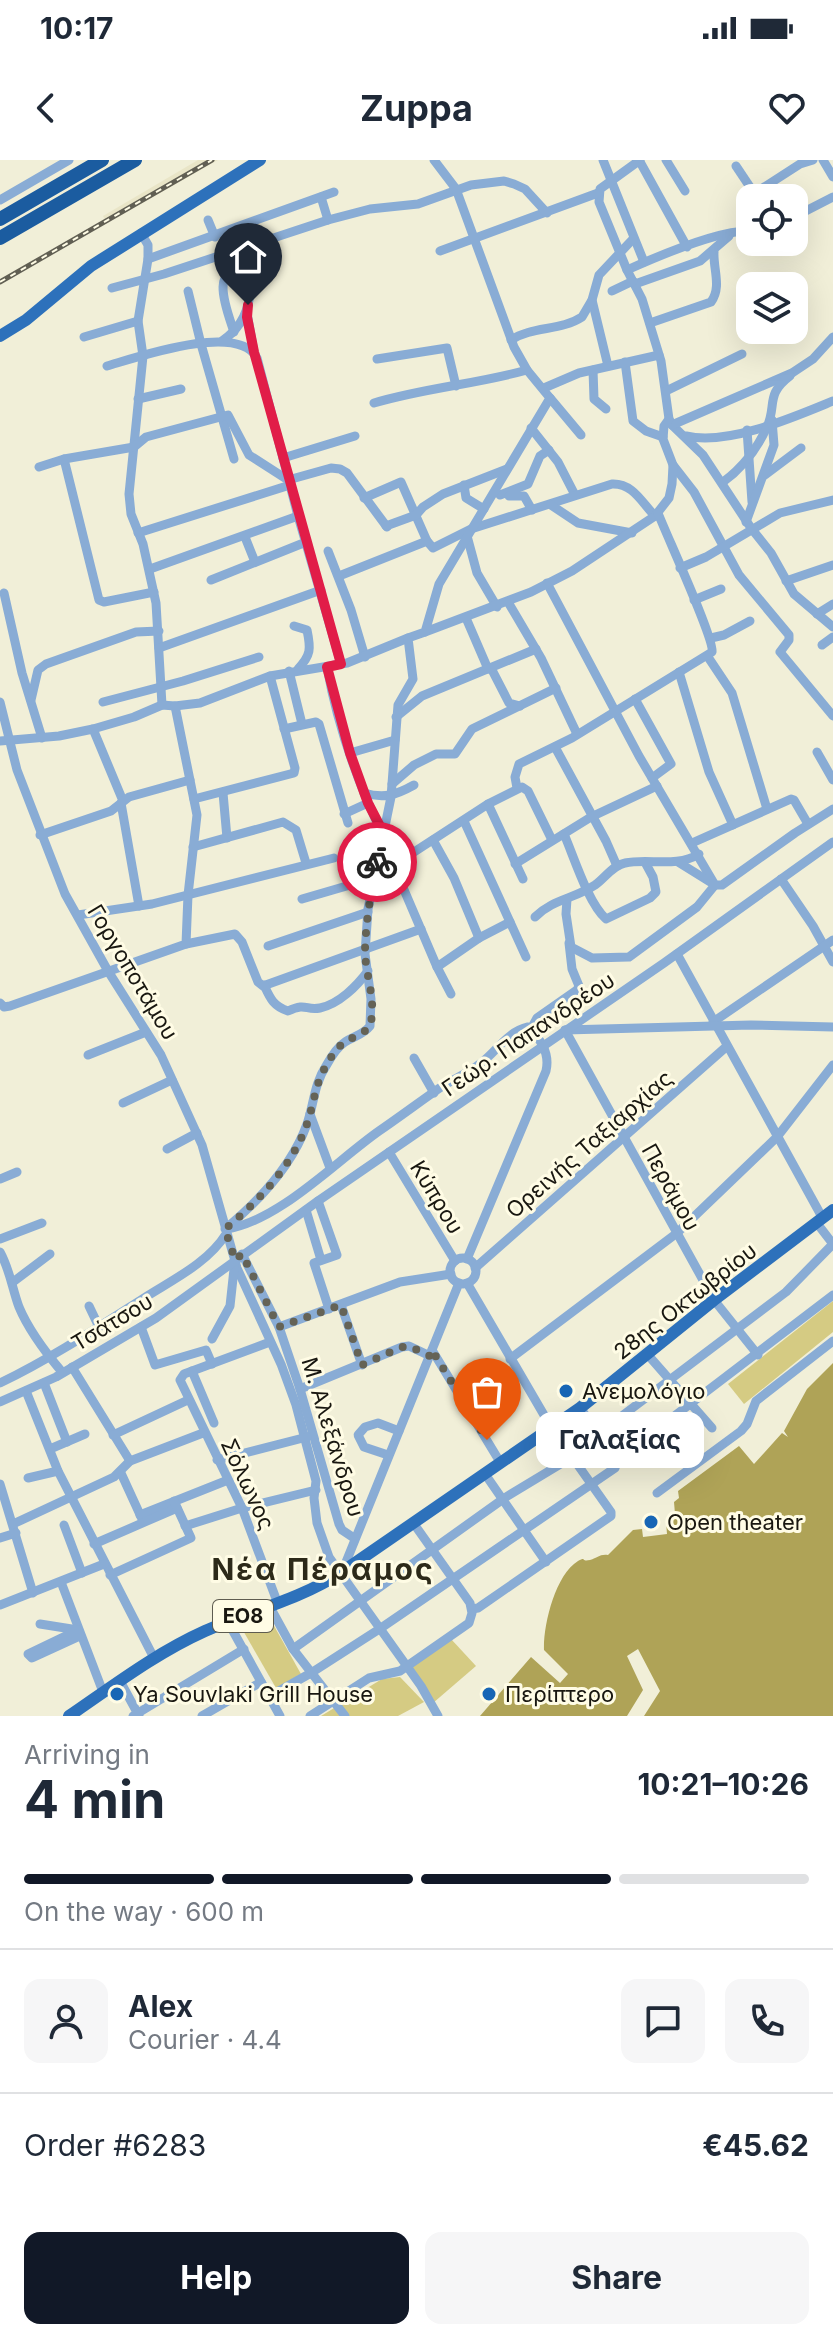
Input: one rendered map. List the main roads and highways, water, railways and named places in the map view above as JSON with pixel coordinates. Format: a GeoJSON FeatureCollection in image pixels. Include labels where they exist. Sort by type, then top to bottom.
{"type":"FeatureCollection","features":[{"type":"Feature","properties":{"kind":"highway"},"geometry":{"type":"LineString","coordinates":[[0,219],[102,160]]}},
{"type":"Feature","properties":{"kind":"highway"},"geometry":{"type":"LineString","coordinates":[[0,238],[110,174],[136,164]]}},
{"type":"Feature","properties":{"kind":"main road"},"geometry":{"type":"LineString","coordinates":[[0,336],[26,320],[91,266],[260,160]]}},
{"type":"Feature","properties":{"kind":"main road","name":"28ης Οκτωβρίου"},"geometry":{"type":"LineString","coordinates":[[69,1716],[182,1642],[319,1587],[342,1572],[580,1408],[824,1216]]}},
{"type":"Feature","properties":{"kind":"railway"},"geometry":{"type":"LineString","coordinates":[[0,282],[212,160]]}},
{"type":"Feature","properties":{"kind":"place","name":"Ανεμολόγιο"},"geometry":{"type":"Point","coordinates":[566,1391]}},
{"type":"Feature","properties":{"kind":"place","name":"Γαλαξίας"},"geometry":{"type":"Point","coordinates":[487,1440]}},
{"type":"Feature","properties":{"kind":"place","name":"Open theater"},"geometry":{"type":"Point","coordinates":[651,1522]}},
{"type":"Feature","properties":{"kind":"place","name":"Ya Souvlaki Grill House"},"geometry":{"type":"Point","coordinates":[117,1694]}},
{"type":"Feature","properties":{"kind":"place","name":"Περίπτερο"},"geometry":{"type":"Point","coordinates":[489,1694]}},
{"type":"Feature","properties":{"kind":"district","name":"Νέα Πέραμος"},"geometry":{"type":"Point","coordinates":[323,1569]}}]}
